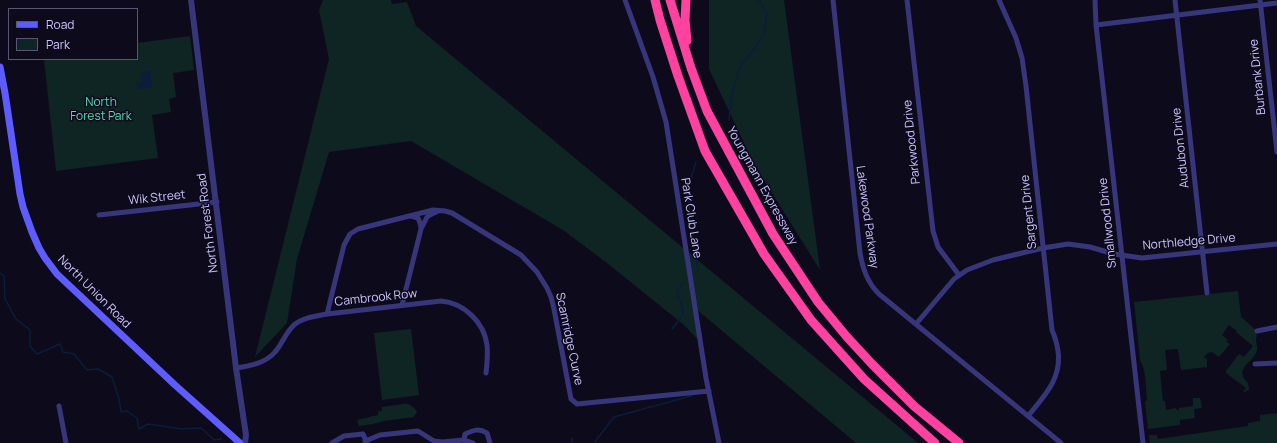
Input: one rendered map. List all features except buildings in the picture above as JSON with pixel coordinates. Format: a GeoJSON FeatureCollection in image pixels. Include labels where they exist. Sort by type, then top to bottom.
{"type":"FeatureCollection","features":[{"type":"Feature","properties":{"kind":"highway"},"geometry":{"type":"LineString","coordinates":[[654,0],[678,76],[705,151],[764,254],[816,326],[864,379],[935,443]]}},
{"type":"Feature","properties":{"kind":"highway","name":"Youngmann Expressway"},"geometry":{"type":"LineString","coordinates":[[670,0],[691,68],[707,111],[773,234],[818,302],[872,364],[914,406],[959,443]]}},
{"type":"Feature","properties":{"kind":"highway"},"geometry":{"type":"LineString","coordinates":[[686,0],[685,32],[691,68]]}},
{"type":"Feature","properties":{"kind":"main road","name":"North Union Road"},"geometry":{"type":"LineString","coordinates":[[0,66],[9,115],[20,194],[32,232],[45,258],[57,274],[175,385],[240,443]]}},
{"type":"Feature","properties":{"kind":"street","name":"North Forest Road"},"geometry":{"type":"LineString","coordinates":[[191,0],[217,202],[236,368],[246,436],[245,443]]}},
{"type":"Feature","properties":{"kind":"street","name":"Park Club Lane"},"geometry":{"type":"LineString","coordinates":[[625,0],[653,77],[666,122],[709,391],[719,443]]}},
{"type":"Feature","properties":{"kind":"street","name":"Lakewood Parkway"},"geometry":{"type":"LineString","coordinates":[[833,0],[862,265],[868,281],[874,289],[1061,443]]}},
{"type":"Feature","properties":{"kind":"street","name":"Parkwood Drive"},"geometry":{"type":"LineString","coordinates":[[907,0],[933,231],[938,247],[959,275]]}},
{"type":"Feature","properties":{"kind":"street","name":"Sargent Drive"},"geometry":{"type":"LineString","coordinates":[[999,0],[1012,27],[1022,58],[1052,330],[1058,349],[1059,365],[1055,380],[1028,416]]}},
{"type":"Feature","properties":{"kind":"street","name":"Smallwood Drive"},"geometry":{"type":"LineString","coordinates":[[1095,0],[1096,25],[1143,443]]}},
{"type":"Feature","properties":{"kind":"street","name":"Audubon Drive"},"geometry":{"type":"LineString","coordinates":[[1175,0],[1208,293]]}},
{"type":"Feature","properties":{"kind":"street"},"geometry":{"type":"LineString","coordinates":[[1096,25],[1260,3],[1277,3]]}},
{"type":"Feature","properties":{"kind":"street","name":"Burbank Drive"},"geometry":{"type":"LineString","coordinates":[[1260,3],[1277,152]]}},
{"type":"Feature","properties":{"kind":"street","name":"Wik Street"},"geometry":{"type":"LineString","coordinates":[[99,215],[217,202]]}},
{"type":"Feature","properties":{"kind":"street"},"geometry":{"type":"LineString","coordinates":[[327,314],[344,245],[350,234],[358,229],[410,215],[433,210],[445,210]]}},
{"type":"Feature","properties":{"kind":"street","name":"Scamridge Curve"},"geometry":{"type":"LineString","coordinates":[[445,210],[452,212],[521,255],[544,281],[554,309],[571,399],[577,404],[709,391]]}},
{"type":"Feature","properties":{"kind":"street"},"geometry":{"type":"LineString","coordinates":[[402,306],[423,223],[430,214],[445,210]]}},
{"type":"Feature","properties":{"kind":"street"},"geometry":{"type":"LineString","coordinates":[[410,215],[418,218],[421,229]]}},
{"type":"Feature","properties":{"kind":"street","name":"Northledge Drive"},"geometry":{"type":"LineString","coordinates":[[916,324],[945,289],[959,275],[983,263],[1043,248],[1057,245],[1077,245],[1142,258],[1277,244]]}},
{"type":"Feature","properties":{"kind":"street","name":"Cambrook Row"},"geometry":{"type":"LineString","coordinates":[[236,368],[250,366],[263,361],[275,352],[294,325],[309,317],[441,301],[459,307],[467,312],[477,322],[484,336],[487,347],[486,373]]}},
{"type":"Feature","properties":{"kind":"street"},"geometry":{"type":"LineString","coordinates":[[1257,331],[1277,327]]}},
{"type":"Feature","properties":{"kind":"street"},"geometry":{"type":"LineString","coordinates":[[1256,364],[1277,363]]}},
{"type":"Feature","properties":{"kind":"street"},"geometry":{"type":"LineString","coordinates":[[59,406],[66,443]]}},
{"type":"Feature","properties":{"kind":"street"},"geometry":{"type":"LineString","coordinates":[[464,440],[465,434],[480,429],[487,433],[490,443]]}},
{"type":"Feature","properties":{"kind":"street"},"geometry":{"type":"LineString","coordinates":[[332,443],[344,436],[362,434],[366,442],[380,435],[418,431],[429,440],[442,442],[464,440],[473,443]]}},
{"type":"Feature","properties":{"kind":"green space"},"geometry":{"type":"Polygon","coordinates":[[[323,0],[391,0],[392,4],[407,2],[416,26],[918,443],[856,443],[696,309],[701,343],[684,325],[607,263],[563,230],[411,141],[329,152],[297,259],[287,323],[255,357],[329,59],[319,10],[323,0]]]}},
{"type":"Feature","properties":{"kind":"green space"},"geometry":{"type":"Polygon","coordinates":[[[709,0],[784,0],[820,270],[754,164],[709,69],[709,0]]]}},
{"type":"Feature","properties":{"kind":"green space","name":"North Forest Park"},"geometry":{"type":"Polygon","coordinates":[[[190,36],[194,70],[173,73],[176,97],[169,99],[171,112],[152,115],[158,158],[56,171],[44,60],[138,60],[138,43],[190,36]]]}},
{"type":"Feature","properties":{"kind":"green space"},"geometry":{"type":"Polygon","coordinates":[[[1238,291],[1241,317],[1257,331],[1257,350],[1255,355],[1243,369],[1244,378],[1248,383],[1249,390],[1242,393],[1246,388],[1226,373],[1239,354],[1244,357],[1253,346],[1229,325],[1222,335],[1228,340],[1226,342],[1230,344],[1219,357],[1212,352],[1208,353],[1204,357],[1207,359],[1207,367],[1181,370],[1178,349],[1165,350],[1167,370],[1160,371],[1163,401],[1165,401],[1166,410],[1176,408],[1179,410],[1179,408],[1193,406],[1193,398],[1200,398],[1202,408],[1194,409],[1195,418],[1180,420],[1180,425],[1148,429],[1145,402],[1147,400],[1145,379],[1140,360],[1134,302],[1238,291]]]}},
{"type":"Feature","properties":{"kind":"green space"},"geometry":{"type":"Polygon","coordinates":[[[411,329],[419,395],[382,400],[374,333],[411,329]]]}},
{"type":"Feature","properties":{"kind":"green space"},"geometry":{"type":"Polygon","coordinates":[[[406,404],[410,405],[417,411],[414,417],[359,426],[357,420],[378,415],[378,411],[382,411],[382,407],[406,404]]]}},
{"type":"Feature","properties":{"kind":"green space"},"geometry":{"type":"Polygon","coordinates":[[[1277,413],[1277,443],[1150,443],[1149,435],[1157,435],[1158,439],[1248,426],[1248,423],[1260,422],[1260,415],[1277,413]]]}},
{"type":"Feature","properties":{"kind":"water"},"geometry":{"type":"Polygon","coordinates":[[[150,70],[152,87],[137,89],[137,83],[142,82],[141,72],[150,70]]]}},
{"type":"Feature","properties":{"kind":"waterway"},"geometry":{"type":"LineString","coordinates":[[729,120],[731,98],[739,69],[764,35],[767,14],[759,0]]}},
{"type":"Feature","properties":{"kind":"waterway"},"geometry":{"type":"LineString","coordinates":[[696,162],[690,181],[689,212],[698,271]]}},
{"type":"Feature","properties":{"kind":"waterway"},"geometry":{"type":"LineString","coordinates":[[0,273],[4,276],[5,299],[16,319],[30,330],[30,346],[37,354],[60,344],[63,352],[74,354],[87,370],[98,369],[112,377],[119,399],[121,412],[127,411],[137,418],[139,429],[148,424],[182,429],[201,428],[214,440],[221,439]]}},
{"type":"Feature","properties":{"kind":"waterway"},"geometry":{"type":"LineString","coordinates":[[672,329],[680,319],[683,312],[677,292],[683,283]]}},
{"type":"Feature","properties":{"kind":"waterway"},"geometry":{"type":"LineString","coordinates":[[594,443],[614,417],[691,396]]}},
{"type":"Feature","properties":{"kind":"waterway"},"geometry":{"type":"LineString","coordinates":[[572,438],[572,443]]}}]}
